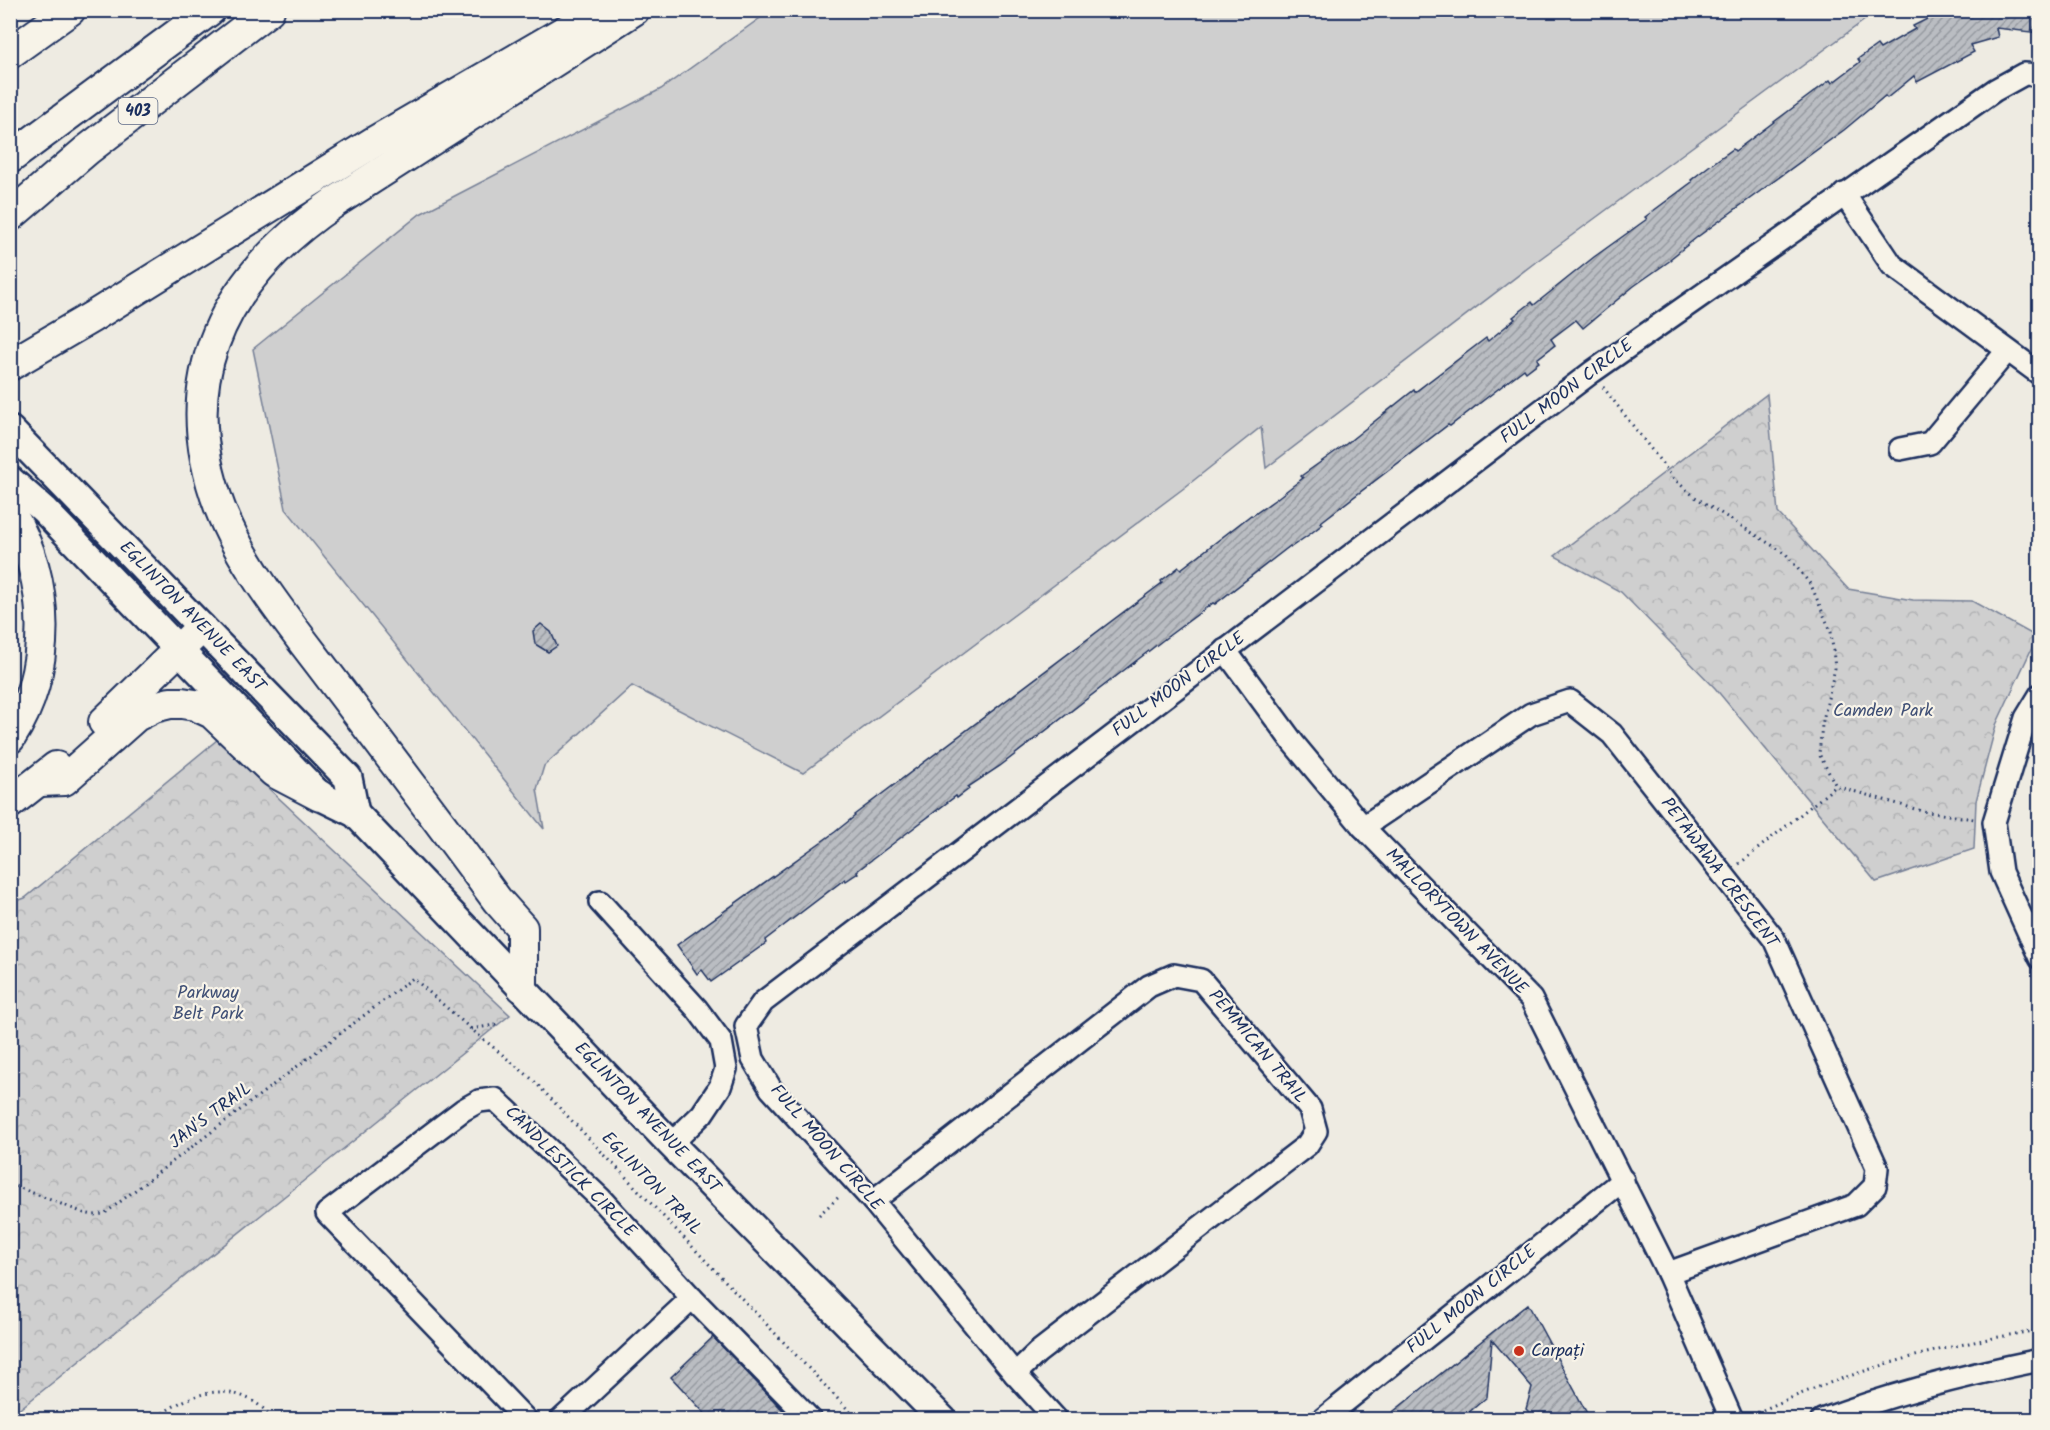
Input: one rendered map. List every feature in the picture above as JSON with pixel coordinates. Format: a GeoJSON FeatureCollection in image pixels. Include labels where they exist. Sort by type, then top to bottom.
{"type":"FeatureCollection","features":[{"type":"Feature","properties":{"kind":"highway"},"geometry":{"type":"LineString","coordinates":[[10,53],[70,10]]}},
{"type":"Feature","properties":{"kind":"highway","name":"403"},"geometry":{"type":"LineString","coordinates":[[10,158],[210,10]]}},
{"type":"Feature","properties":{"kind":"highway","name":"403"},"geometry":{"type":"LineString","coordinates":[[10,216],[87,150],[269,10]]}},
{"type":"Feature","properties":{"kind":"highway"},"geometry":{"type":"LineString","coordinates":[[16,363],[374,142],[599,10]]}},
{"type":"Feature","properties":{"kind":"highway"},"geometry":{"type":"LineString","coordinates":[[522,987],[522,928],[497,900],[336,685],[246,559],[220,509],[207,468],[201,431],[201,397],[210,354],[228,310],[256,269],[291,235],[335,202],[634,10]]}},
{"type":"Feature","properties":{"kind":"highway"},"geometry":{"type":"LineString","coordinates":[[10,512],[22,533],[36,576],[40,597],[41,639],[33,693],[19,725],[10,738]]}},
{"type":"Feature","properties":{"kind":"highway"},"geometry":{"type":"LineString","coordinates":[[10,804],[41,781],[201,628]]}},
{"type":"Feature","properties":{"kind":"highway"},"geometry":{"type":"LineString","coordinates":[[41,781],[64,780],[136,716],[154,707],[182,703],[195,705],[212,713],[274,772],[320,796]]}},
{"type":"Feature","properties":{"kind":"main road","name":"EGLINTON AVENUE EAST"},"geometry":{"type":"LineString","coordinates":[[16,436],[348,778],[356,813]]}},
{"type":"Feature","properties":{"kind":"main road","name":"EGLINTON AVENUE EAST"},"geometry":{"type":"LineString","coordinates":[[10,480],[44,510],[320,796],[356,813],[671,1144],[943,1419]]}},
{"type":"Feature","properties":{"kind":"street","name":"FULL MOON CIRCLE"},"geometry":{"type":"LineString","coordinates":[[1057,1419],[1015,1374],[873,1201],[771,1089],[753,1059],[746,1026],[763,1002],[1592,372],[1995,90],[2024,74],[2040,75]]}},
{"type":"Feature","properties":{"kind":"street"},"geometry":{"type":"LineString","coordinates":[[1844,194],[1892,265],[2040,374]]}},
{"type":"Feature","properties":{"kind":"street"},"geometry":{"type":"LineString","coordinates":[[1900,449],[1930,443],[2007,351]]}},
{"type":"Feature","properties":{"kind":"street","name":"MALLORYTOWN AVENUE"},"geometry":{"type":"LineString","coordinates":[[1225,650],[1294,744],[1363,827],[1531,999],[1668,1273],[1732,1419]]}},
{"type":"Feature","properties":{"kind":"street"},"geometry":{"type":"LineString","coordinates":[[2040,695],[2026,718],[1994,822],[2001,872],[2030,916],[2040,958]]}},
{"type":"Feature","properties":{"kind":"street","name":"PETAWAWA CRESCENT"},"geometry":{"type":"LineString","coordinates":[[1363,827],[1531,714],[1570,701],[1612,734],[1774,939],[1877,1168],[1875,1186],[1856,1205],[1668,1273]]}},
{"type":"Feature","properties":{"kind":"street"},"geometry":{"type":"LineString","coordinates":[[600,902],[697,1009],[721,1041],[726,1069],[720,1088],[702,1114],[671,1144]]}},
{"type":"Feature","properties":{"kind":"street","name":"PEMMICAN TRAIL"},"geometry":{"type":"LineString","coordinates":[[873,1201],[1149,986],[1174,975],[1201,980],[1310,1109],[1317,1131],[1307,1145],[1037,1353],[1015,1374]]}},
{"type":"Feature","properties":{"kind":"street","name":"CANDLESTICK CIRCLE"},"geometry":{"type":"LineString","coordinates":[[526,1419],[327,1213],[463,1110],[479,1101],[495,1099],[601,1199],[692,1298],[811,1419]]}},
{"type":"Feature","properties":{"kind":"street","name":"FULL MOON CIRCLE"},"geometry":{"type":"LineString","coordinates":[[1322,1419],[1623,1180]]}},
{"type":"Feature","properties":{"kind":"street"},"geometry":{"type":"LineString","coordinates":[[561,1419],[692,1298]]}},
{"type":"Feature","properties":{"kind":"street"},"geometry":{"type":"LineString","coordinates":[[1822,1419],[1919,1388],[2040,1360]]}},
{"type":"Feature","properties":{"kind":"path"},"geometry":{"type":"LineString","coordinates":[[1592,372],[1674,479],[1695,497],[1786,554],[1811,585],[1831,632],[1835,668],[1822,725],[1819,754],[1836,786],[1922,811],[1994,822]]}},
{"type":"Feature","properties":{"kind":"path"},"geometry":{"type":"LineString","coordinates":[[1724,876],[1836,786]]}},
{"type":"Feature","properties":{"kind":"path","name":"EGLINTON TRAIL"},"geometry":{"type":"LineString","coordinates":[[413,978],[532,1079],[858,1419]]}},
{"type":"Feature","properties":{"kind":"path","name":"JAN'S TRAIL"},"geometry":{"type":"LineString","coordinates":[[10,1184],[84,1213],[104,1214],[413,978]]}},
{"type":"Feature","properties":{"kind":"path"},"geometry":{"type":"LineString","coordinates":[[471,1029],[501,1024]]}},
{"type":"Feature","properties":{"kind":"path"},"geometry":{"type":"LineString","coordinates":[[819,1215],[843,1193]]}},
{"type":"Feature","properties":{"kind":"path"},"geometry":{"type":"LineString","coordinates":[[1758,1412],[1829,1382],[1959,1345],[2040,1330]]}},
{"type":"Feature","properties":{"kind":"path"},"geometry":{"type":"LineString","coordinates":[[153,1419],[173,1405],[196,1395],[218,1392],[237,1394],[264,1407],[275,1419]]}},
{"type":"Feature","properties":{"kind":"green space"},"geometry":{"type":"Polygon","coordinates":[[[770,11],[1877,11],[1537,261],[1266,468],[1261,427],[1184,488],[803,773],[632,686],[544,766],[537,789],[544,829],[286,509],[253,349],[420,214],[661,89],[770,11]]]}},
{"type":"Feature","properties":{"kind":"green space","name":"Camden Park"},"geometry":{"type":"Polygon","coordinates":[[[1767,394],[1778,513],[1848,589],[1913,600],[1972,601],[2037,637],[1996,725],[1976,801],[1974,849],[1876,882],[1715,688],[1621,592],[1555,556],[1767,394]]]}},
{"type":"Feature","properties":{"kind":"green space","name":"Parkway Belt Park"},"geometry":{"type":"Polygon","coordinates":[[[217,740],[510,1015],[11,1416],[11,903],[25,898],[217,740]]]}},
{"type":"Feature","properties":{"kind":"building"},"geometry":{"type":"Polygon","coordinates":[[[1945,10],[2040,10],[2040,33],[1996,28],[1998,37],[1970,45],[1974,52],[1917,82],[1914,76],[1887,98],[1885,96],[1844,130],[1696,238],[1583,328],[1576,320],[1551,339],[1555,345],[1537,359],[1539,362],[1526,372],[1524,369],[1450,426],[1448,425],[1321,522],[1323,524],[1310,534],[1290,546],[1215,604],[1213,603],[1167,637],[1000,766],[968,787],[969,789],[957,798],[956,796],[857,871],[858,873],[846,881],[845,879],[765,940],[766,943],[711,982],[702,970],[697,974],[677,945],[835,832],[854,815],[1162,583],[1161,581],[1179,567],[1181,569],[1251,515],[1276,499],[1303,478],[1301,476],[1414,390],[1415,392],[1486,338],[1488,341],[1515,319],[1513,317],[1532,302],[1534,305],[1594,257],[1647,219],[1645,217],[1692,182],[1691,180],[1709,166],[1733,149],[1735,151],[1830,80],[1832,83],[1860,62],[1858,59],[1877,45],[1880,49],[1915,29],[1913,26],[1945,10]]]}},
{"type":"Feature","properties":{"kind":"building"},"geometry":{"type":"Polygon","coordinates":[[[541,624],[551,632],[557,646],[548,652],[535,644],[533,631],[541,624]]]}},
{"type":"Feature","properties":{"kind":"building"},"geometry":{"type":"Polygon","coordinates":[[[1528,1304],[1590,1419],[1536,1419],[1526,1409],[1532,1387],[1492,1340],[1487,1397],[1461,1419],[1384,1419],[1528,1304]]]}},
{"type":"Feature","properties":{"kind":"building"},"geometry":{"type":"Polygon","coordinates":[[[713,1337],[791,1419],[710,1419],[671,1377],[713,1337]]]}},
{"type":"Feature","properties":{"kind":"place","name":"Carpați"},"geometry":{"type":"Point","coordinates":[1519,1351]}}]}
